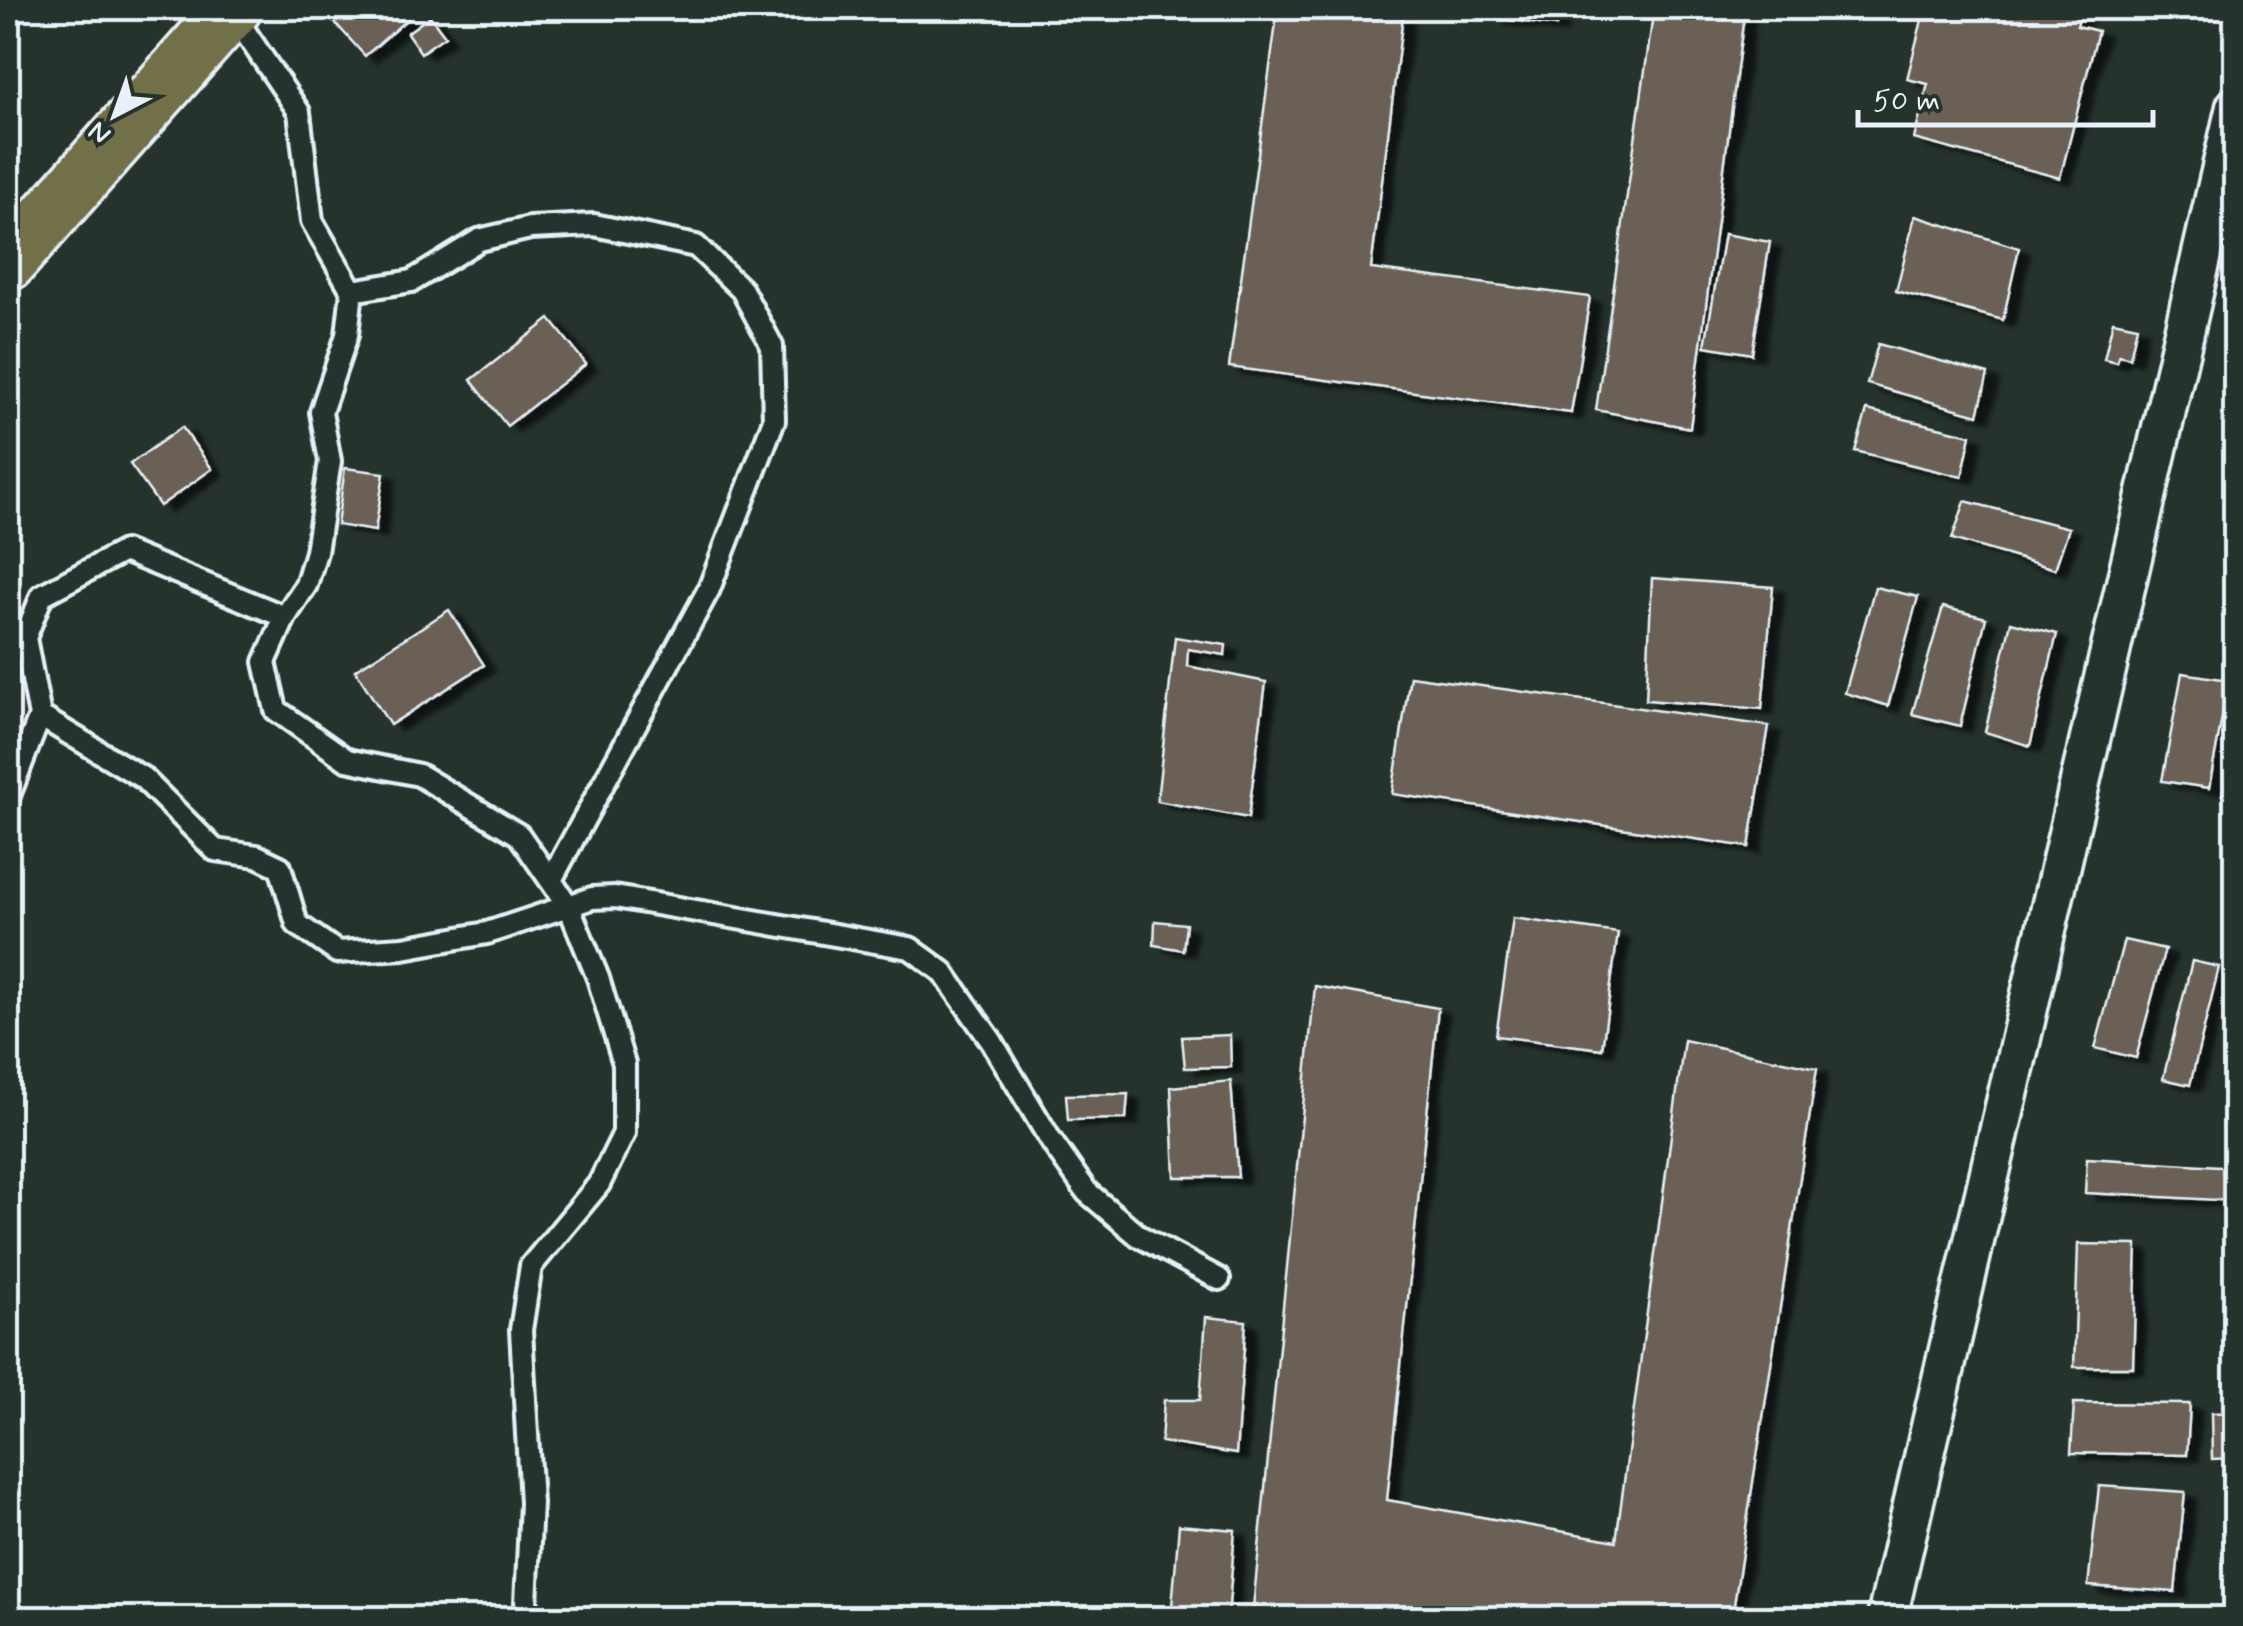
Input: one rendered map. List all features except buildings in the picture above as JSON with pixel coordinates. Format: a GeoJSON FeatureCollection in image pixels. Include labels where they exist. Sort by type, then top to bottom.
{"type":"FeatureCollection","features":[{"type":"Feature","properties":{"kind":"main road"},"geometry":{"type":"LineString","coordinates":[[8,262],[231,9]]}},
{"type":"Feature","properties":{"kind":"street"},"geometry":{"type":"LineString","coordinates":[[1887,1618],[2236,107]]}},
{"type":"Feature","properties":{"kind":"lane"},"geometry":{"type":"LineString","coordinates":[[231,9],[299,112],[312,221],[352,291],[346,335],[321,412],[330,461],[316,552],[306,585],[264,662],[276,710],[347,760],[419,775],[519,835],[568,907],[598,978],[624,1064],[624,1133],[598,1184],[531,1266],[520,1330],[531,1503],[526,1604],[532,1618]]}},
{"type":"Feature","properties":{"kind":"lane"},"geometry":{"type":"LineString","coordinates":[[352,291],[412,281],[479,240],[530,228],[594,225],[696,246],[742,290],[772,346],[774,420],[708,589],[551,880]]}},
{"type":"Feature","properties":{"kind":"lane"},"geometry":{"type":"LineString","coordinates":[[8,798],[40,716],[25,638],[42,596],[124,551],[285,618]]}},
{"type":"Feature","properties":{"kind":"lane"},"geometry":{"type":"LineString","coordinates":[[40,716],[143,778],[215,850],[257,856],[280,867],[297,924],[336,952],[404,948],[486,934],[592,898],[615,897],[910,948],[943,972],[1087,1192],[1138,1236],[1219,1279]]}}]}
